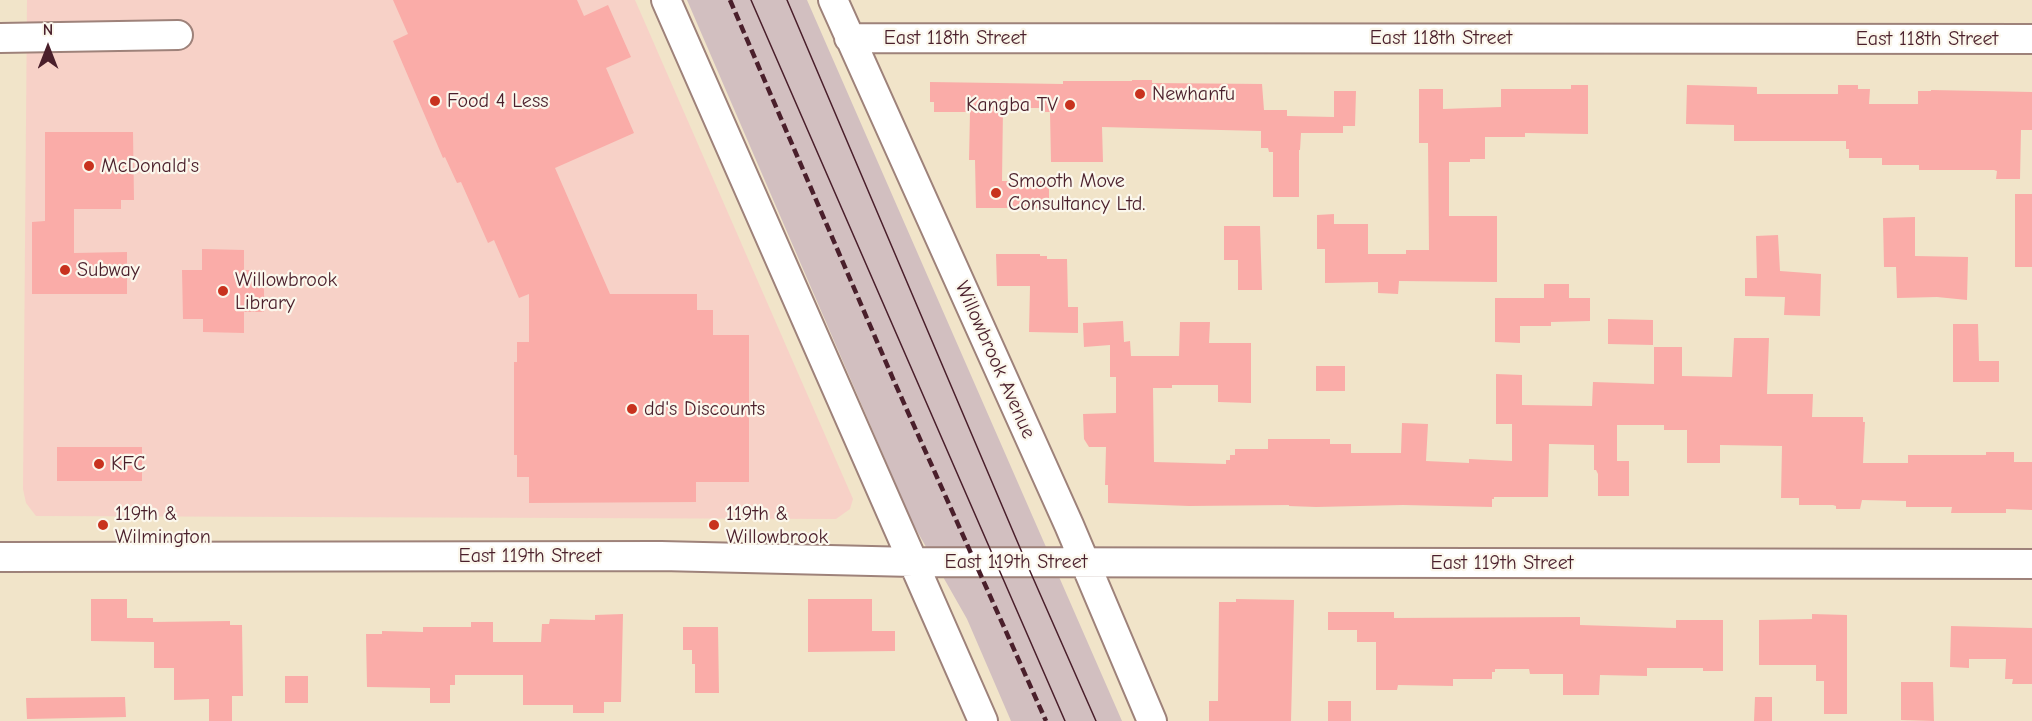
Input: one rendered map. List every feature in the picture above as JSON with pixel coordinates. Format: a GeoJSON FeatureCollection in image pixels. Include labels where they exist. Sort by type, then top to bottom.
{"type":"FeatureCollection","features":[{"type":"Feature","properties":{"kind":"street"},"geometry":{"type":"LineString","coordinates":[[666,0],[983,721]]}},
{"type":"Feature","properties":{"kind":"street","name":"Willowbrook Avenue"},"geometry":{"type":"LineString","coordinates":[[833,0],[1086,562],[1152,721]]}},
{"type":"Feature","properties":{"kind":"street"},"geometry":{"type":"LineString","coordinates":[[0,38],[178,34]]}},
{"type":"Feature","properties":{"kind":"street","name":"East 118th Street"},"geometry":{"type":"LineString","coordinates":[[849,38],[2032,39]]}},
{"type":"Feature","properties":{"kind":"street","name":"East 119th Street"},"geometry":{"type":"LineString","coordinates":[[0,557],[662,556],[913,562],[2032,564]]}},
{"type":"Feature","properties":{"kind":"shaded area"},"geometry":{"type":"Polygon","coordinates":[[[27,0],[635,0],[853,499],[850,509],[836,519],[36,516],[26,503],[23,489],[27,0]]]}},
{"type":"Feature","properties":{"kind":"shaded area"},"geometry":{"type":"Polygon","coordinates":[[[687,0],[807,0],[1122,721],[1011,721],[967,619],[913,524],[687,0]]]}},
{"type":"Feature","properties":{"kind":"building"},"geometry":{"type":"Polygon","coordinates":[[[393,0],[577,0],[584,16],[608,5],[631,57],[606,68],[634,133],[555,168],[610,294],[697,294],[697,310],[713,310],[713,335],[749,335],[749,482],[696,482],[696,502],[529,503],[529,477],[517,477],[517,455],[514,455],[514,362],[517,362],[517,342],[529,342],[529,294],[519,298],[494,240],[488,243],[461,182],[457,183],[445,157],[443,158],[393,41],[408,34],[393,0]]]}},
{"type":"Feature","properties":{"kind":"building"},"geometry":{"type":"Polygon","coordinates":[[[1152,80],[1152,83],[1262,84],[1264,110],[1287,110],[1287,116],[1334,117],[1334,91],[1356,91],[1355,126],[1343,126],[1343,133],[1301,133],[1299,197],[1273,197],[1273,152],[1269,152],[1268,148],[1261,148],[1261,131],[1102,127],[1103,162],[1051,162],[1050,112],[1045,112],[1045,108],[1003,108],[1002,181],[1049,181],[1049,208],[976,208],[975,160],[969,160],[970,112],[934,112],[934,102],[930,102],[930,82],[1063,84],[1063,81],[1152,80]]]}},
{"type":"Feature","properties":{"kind":"building"},"geometry":{"type":"Polygon","coordinates":[[[1571,85],[1588,85],[1588,134],[1525,133],[1525,137],[1485,137],[1485,159],[1449,162],[1449,216],[1497,216],[1497,282],[1399,281],[1398,294],[1378,293],[1378,282],[1325,283],[1325,249],[1317,249],[1317,215],[1334,214],[1334,224],[1368,224],[1368,254],[1406,254],[1406,250],[1429,250],[1428,143],[1419,143],[1419,89],[1443,89],[1443,109],[1501,107],[1501,89],[1571,89],[1571,85]]]}},
{"type":"Feature","properties":{"kind":"building"},"geometry":{"type":"Polygon","coordinates":[[[1687,85],[1757,87],[1757,94],[1838,94],[1838,85],[1858,85],[1858,89],[1870,89],[1869,104],[1918,104],[1918,91],[1931,90],[2032,92],[2032,130],[2021,130],[2020,179],[1996,179],[1997,171],[1994,170],[1919,170],[1919,165],[1882,165],[1882,158],[1849,158],[1846,141],[1734,141],[1734,125],[1686,124],[1687,85]]]}},
{"type":"Feature","properties":{"kind":"building"},"geometry":{"type":"Polygon","coordinates":[[[45,132],[133,132],[134,200],[121,200],[121,209],[74,209],[74,253],[127,252],[127,294],[32,294],[32,222],[45,221],[45,132]]]}},
{"type":"Feature","properties":{"kind":"building"},"geometry":{"type":"Polygon","coordinates":[[[2015,194],[2032,194],[2032,267],[2015,267],[2015,194]]]}},
{"type":"Feature","properties":{"kind":"building"},"geometry":{"type":"Polygon","coordinates":[[[1915,217],[1915,256],[1968,257],[1967,300],[1937,297],[1897,298],[1896,267],[1884,267],[1883,218],[1915,217]]]}},
{"type":"Feature","properties":{"kind":"building"},"geometry":{"type":"Polygon","coordinates":[[[1224,226],[1260,226],[1262,290],[1238,290],[1238,260],[1224,260],[1224,226]]]}},
{"type":"Feature","properties":{"kind":"building"},"geometry":{"type":"Polygon","coordinates":[[[1778,235],[1780,271],[1821,274],[1820,316],[1784,315],[1785,297],[1745,296],[1745,278],[1757,278],[1756,236],[1778,235]]]}},
{"type":"Feature","properties":{"kind":"building","name":"Willowbrook Library"},"geometry":{"type":"Polygon","coordinates":[[[202,249],[244,250],[244,270],[264,270],[264,312],[244,312],[244,333],[203,332],[203,319],[183,319],[182,270],[202,270],[202,249]]]}},
{"type":"Feature","properties":{"kind":"building"},"geometry":{"type":"Polygon","coordinates":[[[996,254],[1040,254],[1040,256],[1047,256],[1047,259],[1067,259],[1068,307],[1078,307],[1078,333],[1029,332],[1030,286],[997,286],[996,254]]]}},
{"type":"Feature","properties":{"kind":"building"},"geometry":{"type":"Polygon","coordinates":[[[1544,284],[1569,284],[1569,298],[1590,298],[1590,321],[1551,322],[1551,326],[1520,326],[1520,343],[1495,342],[1495,298],[1544,298],[1544,284]]]}},
{"type":"Feature","properties":{"kind":"building"},"geometry":{"type":"Polygon","coordinates":[[[1608,319],[1653,320],[1653,345],[1608,344],[1608,319]]]}},
{"type":"Feature","properties":{"kind":"building"},"geometry":{"type":"Polygon","coordinates":[[[1123,321],[1124,342],[1130,341],[1131,356],[1179,356],[1180,322],[1210,322],[1209,343],[1251,343],[1251,403],[1218,402],[1218,385],[1172,385],[1172,388],[1153,388],[1154,462],[1226,464],[1226,460],[1230,460],[1230,455],[1235,455],[1235,449],[1268,449],[1268,439],[1330,439],[1330,444],[1351,444],[1351,453],[1401,453],[1402,423],[1428,424],[1426,461],[1469,463],[1469,459],[1512,461],[1512,424],[1496,424],[1496,374],[1522,375],[1522,405],[1592,406],[1593,382],[1654,384],[1654,347],[1682,347],[1682,376],[1732,377],[1734,338],[1769,338],[1767,394],[1813,394],[1812,417],[1863,417],[1863,422],[1865,422],[1863,463],[1908,463],[1908,455],[1986,455],[1986,452],[2014,452],[2014,462],[2032,462],[2032,510],[2006,509],[2006,513],[1951,513],[1952,507],[1906,507],[1906,501],[1862,500],[1860,509],[1836,509],[1833,505],[1799,505],[1799,498],[1781,498],[1782,446],[1720,445],[1720,463],[1687,463],[1687,430],[1664,430],[1664,425],[1617,425],[1617,461],[1629,461],[1629,496],[1598,496],[1598,474],[1594,470],[1594,445],[1549,444],[1548,497],[1494,497],[1492,507],[1189,506],[1108,503],[1108,485],[1105,485],[1106,447],[1089,447],[1084,439],[1083,414],[1116,413],[1116,377],[1110,377],[1110,345],[1084,347],[1083,323],[1123,321]]]}},
{"type":"Feature","properties":{"kind":"building"},"geometry":{"type":"Polygon","coordinates":[[[1953,324],[1978,324],[1979,361],[1999,361],[1999,382],[1953,382],[1953,324]]]}},
{"type":"Feature","properties":{"kind":"building"},"geometry":{"type":"Polygon","coordinates":[[[1316,366],[1345,366],[1345,391],[1316,391],[1316,366]]]}},
{"type":"Feature","properties":{"kind":"building","name":"KFC"},"geometry":{"type":"Polygon","coordinates":[[[57,447],[142,447],[142,481],[57,481],[57,447]]]}},
{"type":"Feature","properties":{"kind":"building"},"geometry":{"type":"Polygon","coordinates":[[[91,599],[127,599],[127,618],[153,618],[153,622],[230,621],[230,625],[242,625],[243,696],[232,696],[232,721],[209,721],[209,699],[174,700],[174,668],[154,668],[154,642],[91,641],[91,599]]]}},
{"type":"Feature","properties":{"kind":"building"},"geometry":{"type":"Polygon","coordinates":[[[808,599],[872,599],[872,631],[895,631],[895,651],[808,652],[808,599]]]}},
{"type":"Feature","properties":{"kind":"building"},"geometry":{"type":"Polygon","coordinates":[[[1236,599],[1294,600],[1291,721],[1209,721],[1209,701],[1218,701],[1219,602],[1236,602],[1236,599]]]}},
{"type":"Feature","properties":{"kind":"building"},"geometry":{"type":"Polygon","coordinates":[[[1328,612],[1394,612],[1394,618],[1580,617],[1580,625],[1676,628],[1676,620],[1723,620],[1723,671],[1703,671],[1703,668],[1647,668],[1647,676],[1600,675],[1599,695],[1563,695],[1563,674],[1530,674],[1529,669],[1495,669],[1495,672],[1492,672],[1492,679],[1453,679],[1453,686],[1398,685],[1397,690],[1376,690],[1376,642],[1357,642],[1357,630],[1328,630],[1328,612]]]}},
{"type":"Feature","properties":{"kind":"building"},"geometry":{"type":"Polygon","coordinates":[[[623,614],[621,702],[604,702],[604,713],[573,713],[573,705],[523,705],[523,675],[455,675],[455,685],[450,685],[450,703],[430,703],[430,688],[367,687],[366,634],[382,634],[382,631],[423,632],[423,627],[471,627],[471,622],[493,622],[493,642],[541,642],[542,624],[549,624],[550,619],[595,620],[595,615],[623,614]]]}},
{"type":"Feature","properties":{"kind":"building"},"geometry":{"type":"Polygon","coordinates":[[[1812,614],[1847,615],[1847,714],[1824,714],[1824,681],[1816,681],[1816,665],[1759,665],[1759,620],[1812,619],[1812,614]]]}},
{"type":"Feature","properties":{"kind":"building"},"geometry":{"type":"Polygon","coordinates":[[[1951,626],[2032,628],[2032,684],[2012,684],[2013,679],[2005,679],[2006,659],[1969,659],[1969,668],[1950,667],[1951,626]]]}},
{"type":"Feature","properties":{"kind":"building"},"geometry":{"type":"Polygon","coordinates":[[[683,627],[718,627],[719,693],[695,693],[695,664],[692,664],[692,650],[683,650],[683,627]]]}},
{"type":"Feature","properties":{"kind":"building"},"geometry":{"type":"Polygon","coordinates":[[[285,676],[308,676],[308,703],[285,703],[285,676]]]}},
{"type":"Feature","properties":{"kind":"building"},"geometry":{"type":"Polygon","coordinates":[[[1901,682],[1933,682],[1934,721],[1901,720],[1901,682]]]}},
{"type":"Feature","properties":{"kind":"building"},"geometry":{"type":"Polygon","coordinates":[[[125,697],[126,717],[27,719],[26,698],[125,697]]]}},
{"type":"Feature","properties":{"kind":"building"},"geometry":{"type":"Polygon","coordinates":[[[1755,697],[1772,697],[1772,721],[1754,721],[1755,697]]]}},
{"type":"Feature","properties":{"kind":"building"},"geometry":{"type":"Polygon","coordinates":[[[1328,701],[1351,701],[1351,721],[1328,721],[1328,701]]]}},
{"type":"Feature","properties":{"kind":"tram line"},"geometry":{"type":"LineString","coordinates":[[751,0],[1065,721]]}},
{"type":"Feature","properties":{"kind":"tram line"},"geometry":{"type":"LineString","coordinates":[[787,0],[1096,721]]}},
{"type":"Feature","properties":{"kind":"railway"},"geometry":{"type":"LineString","coordinates":[[730,0],[894,381],[1046,721]]}},
{"type":"Feature","properties":{"kind":"place","name":"Newhanfu"},"geometry":{"type":"Point","coordinates":[1140,94]}},
{"type":"Feature","properties":{"kind":"place","name":"Food 4 Less"},"geometry":{"type":"Point","coordinates":[435,101]}},
{"type":"Feature","properties":{"kind":"place","name":"Kangba TV"},"geometry":{"type":"Point","coordinates":[1070,105]}},
{"type":"Feature","properties":{"kind":"place","name":"McDonald's"},"geometry":{"type":"Point","coordinates":[89,166]}},
{"type":"Feature","properties":{"kind":"place","name":"Smooth Move Consultancy Ltd."},"geometry":{"type":"Point","coordinates":[996,193]}},
{"type":"Feature","properties":{"kind":"place","name":"Subway"},"geometry":{"type":"Point","coordinates":[65,270]}},
{"type":"Feature","properties":{"kind":"place","name":"Willowbrook Library"},"geometry":{"type":"Point","coordinates":[223,291]}},
{"type":"Feature","properties":{"kind":"place","name":"dd's Discounts"},"geometry":{"type":"Point","coordinates":[632,409]}},
{"type":"Feature","properties":{"kind":"place","name":"KFC"},"geometry":{"type":"Point","coordinates":[99,464]}},
{"type":"Feature","properties":{"kind":"place","name":"119th & Wilmington"},"geometry":{"type":"Point","coordinates":[103,525]}},
{"type":"Feature","properties":{"kind":"place","name":"119th & Willowbrook"},"geometry":{"type":"Point","coordinates":[714,525]}}]}
